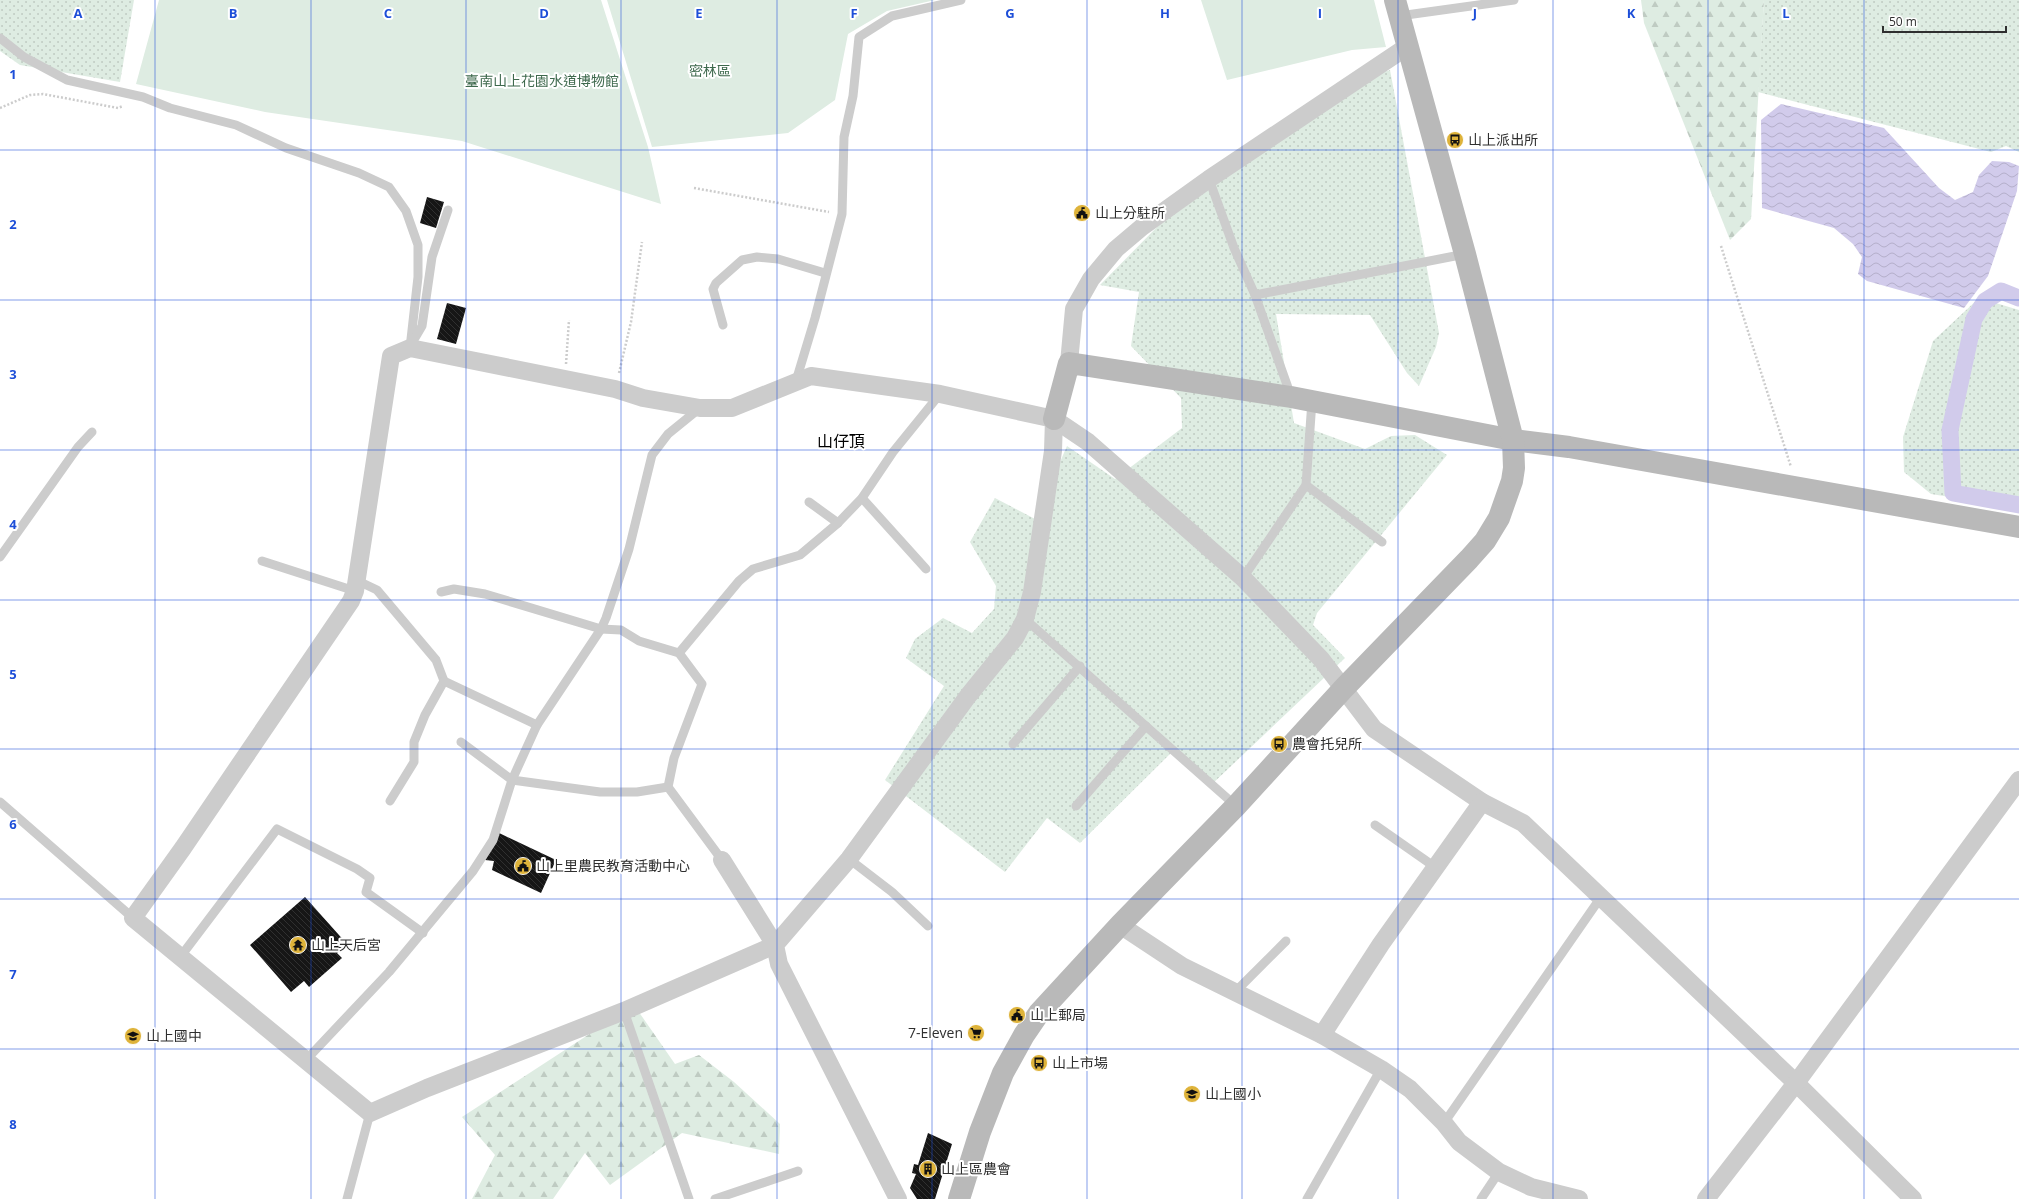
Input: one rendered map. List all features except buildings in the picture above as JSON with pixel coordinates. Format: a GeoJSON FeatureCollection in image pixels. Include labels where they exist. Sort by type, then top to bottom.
{"type":"FeatureCollection","features":[{"type":"Feature","properties":{"kind":"main road"},"geometry":{"type":"LineString","coordinates":[[959,1199],[992,1100],[1003,1073],[1021,1040],[1039,1013],[1120,925],[1236,806],[1344,688],[1469,559],[1494,527],[1505,506],[1514,468],[1513,440],[1465,254],[1397,8]]}},
{"type":"Feature","properties":{"kind":"main road"},"geometry":{"type":"LineString","coordinates":[[1054,419],[1069,363],[1302,399],[1513,440],[1569,448],[2019,527]]}},
{"type":"Feature","properties":{"kind":"street"},"geometry":{"type":"LineString","coordinates":[[1069,363],[1074,309],[1091,279],[1116,249],[1142,227],[1408,46]]}},
{"type":"Feature","properties":{"kind":"street"},"geometry":{"type":"LineString","coordinates":[[1054,419],[1053,451],[1032,592],[1025,619],[1015,638],[968,696],[849,859],[775,945],[624,1011],[427,1088],[370,1113],[133,918],[183,848],[351,601],[355,586],[392,356],[410,348],[615,389],[643,398],[700,408],[732,408],[811,376],[940,394],[1054,419],[1088,442],[1243,578],[1321,659],[1374,729],[1482,802],[1523,823],[1796,1082],[1913,1199]]}},
{"type":"Feature","properties":{"kind":"street"},"geometry":{"type":"LineString","coordinates":[[1706,1199],[1796,1082],[2019,780]]}},
{"type":"Feature","properties":{"kind":"street"},"geometry":{"type":"LineString","coordinates":[[1322,1035],[1381,944],[1482,802]]}},
{"type":"Feature","properties":{"kind":"street"},"geometry":{"type":"LineString","coordinates":[[722,860],[775,945],[779,964],[898,1199]]}},
{"type":"Feature","properties":{"kind":"street"},"geometry":{"type":"LineString","coordinates":[[1120,925],[1182,966],[1234,993],[1322,1035],[1381,1069],[1410,1089],[1444,1123],[1459,1142],[1499,1172],[1531,1187],[1579,1199]]}},
{"type":"Feature","properties":{"kind":"lane"},"geometry":{"type":"LineString","coordinates":[[796,381],[815,318],[825,273],[842,214],[844,137],[853,96],[859,37],[892,16],[961,0]]}},
{"type":"Feature","properties":{"kind":"lane"},"geometry":{"type":"LineString","coordinates":[[1397,8],[1514,0]]}},
{"type":"Feature","properties":{"kind":"lane"},"geometry":{"type":"LineString","coordinates":[[0,38],[24,57],[68,80],[143,97],[170,108],[236,125],[286,148],[359,173],[388,187],[406,211],[418,245],[418,277],[410,348]]}},
{"type":"Feature","properties":{"kind":"lane"},"geometry":{"type":"LineString","coordinates":[[1210,180],[1234,248],[1302,399],[1306,485],[1243,578]]}},
{"type":"Feature","properties":{"kind":"lane"},"geometry":{"type":"LineString","coordinates":[[410,348],[422,326],[432,257],[448,210]]}},
{"type":"Feature","properties":{"kind":"lane"},"geometry":{"type":"LineString","coordinates":[[1256,295],[1465,254]]}},
{"type":"Feature","properties":{"kind":"lane"},"geometry":{"type":"LineString","coordinates":[[723,325],[713,289],[716,283],[742,260],[757,257],[778,259],[825,273]]}},
{"type":"Feature","properties":{"kind":"lane"},"geometry":{"type":"LineString","coordinates":[[679,653],[739,581],[753,569],[800,555],[838,523],[862,498],[893,452],[940,394]]}},
{"type":"Feature","properties":{"kind":"lane"},"geometry":{"type":"LineString","coordinates":[[306,1060],[389,972],[423,933],[473,871],[493,840],[512,780],[537,725],[601,629],[629,549],[652,455],[668,434],[700,408]]}},
{"type":"Feature","properties":{"kind":"lane"},"geometry":{"type":"LineString","coordinates":[[0,557],[78,447],[92,432]]}},
{"type":"Feature","properties":{"kind":"lane"},"geometry":{"type":"LineString","coordinates":[[1306,485],[1382,542]]}},
{"type":"Feature","properties":{"kind":"lane"},"geometry":{"type":"LineString","coordinates":[[862,498],[926,569]]}},
{"type":"Feature","properties":{"kind":"lane"},"geometry":{"type":"LineString","coordinates":[[809,502],[838,523]]}},
{"type":"Feature","properties":{"kind":"lane"},"geometry":{"type":"LineString","coordinates":[[262,561],[355,586],[377,590],[436,660],[444,682],[537,725]]}},
{"type":"Feature","properties":{"kind":"lane"},"geometry":{"type":"LineString","coordinates":[[442,592],[454,589],[485,594],[601,629],[621,630],[639,641],[679,653],[702,684],[674,758],[668,787],[722,860]]}},
{"type":"Feature","properties":{"kind":"lane"},"geometry":{"type":"LineString","coordinates":[[1025,619],[1080,666],[1236,806]]}},
{"type":"Feature","properties":{"kind":"lane"},"geometry":{"type":"LineString","coordinates":[[1013,744],[1080,666]]}},
{"type":"Feature","properties":{"kind":"lane"},"geometry":{"type":"LineString","coordinates":[[390,801],[414,762],[414,742],[425,715],[444,682]]}},
{"type":"Feature","properties":{"kind":"lane"},"geometry":{"type":"LineString","coordinates":[[1076,806],[1146,726]]}},
{"type":"Feature","properties":{"kind":"lane"},"geometry":{"type":"LineString","coordinates":[[461,742],[512,780],[600,792],[637,792],[668,787]]}},
{"type":"Feature","properties":{"kind":"lane"},"geometry":{"type":"LineString","coordinates":[[0,802],[133,918]]}},
{"type":"Feature","properties":{"kind":"lane"},"geometry":{"type":"LineString","coordinates":[[1374,825],[1435,867]]}},
{"type":"Feature","properties":{"kind":"lane"},"geometry":{"type":"LineString","coordinates":[[181,956],[277,829],[357,869],[370,878],[366,892],[423,933]]}},
{"type":"Feature","properties":{"kind":"lane"},"geometry":{"type":"LineString","coordinates":[[849,859],[892,892],[928,926]]}},
{"type":"Feature","properties":{"kind":"lane"},"geometry":{"type":"LineString","coordinates":[[1444,1123],[1601,897]]}},
{"type":"Feature","properties":{"kind":"lane"},"geometry":{"type":"LineString","coordinates":[[1234,993],[1286,941]]}},
{"type":"Feature","properties":{"kind":"lane"},"geometry":{"type":"LineString","coordinates":[[624,1011],[689,1199]]}},
{"type":"Feature","properties":{"kind":"lane"},"geometry":{"type":"LineString","coordinates":[[1307,1199],[1381,1069]]}},
{"type":"Feature","properties":{"kind":"lane"},"geometry":{"type":"LineString","coordinates":[[347,1199],[370,1113]]}},
{"type":"Feature","properties":{"kind":"lane"},"geometry":{"type":"LineString","coordinates":[[715,1199],[798,1171]]}},
{"type":"Feature","properties":{"kind":"lane"},"geometry":{"type":"LineString","coordinates":[[1481,1199],[1499,1172]]}},
{"type":"Feature","properties":{"kind":"path"},"geometry":{"type":"LineString","coordinates":[[0,108],[30,95],[43,94],[118,108],[132,104],[143,97]]}},
{"type":"Feature","properties":{"kind":"path"},"geometry":{"type":"LineString","coordinates":[[694,188],[842,214]]}},
{"type":"Feature","properties":{"kind":"path"},"geometry":{"type":"LineString","coordinates":[[615,389],[631,322],[642,242]]}},
{"type":"Feature","properties":{"kind":"path"},"geometry":{"type":"LineString","coordinates":[[1721,246],[1798,488]]}},
{"type":"Feature","properties":{"kind":"path"},"geometry":{"type":"LineString","coordinates":[[565,379],[569,320]]}},
{"type":"Feature","properties":{"kind":"green space"},"geometry":{"type":"Polygon","coordinates":[[[0,0],[134,0],[120,82],[20,65],[0,51],[0,0]]]}},
{"type":"Feature","properties":{"kind":"green space","name":"臺南山上花園水道博物館"},"geometry":{"type":"Polygon","coordinates":[[[159,0],[601,0],[648,147],[661,204],[462,141],[265,112],[136,84],[159,0]]]}},
{"type":"Feature","properties":{"kind":"green space","name":"臺南山上花園水道博物館"},"geometry":{"type":"Polygon","coordinates":[[[607,0],[935,0],[887,11],[848,34],[835,100],[788,133],[652,147],[607,0]]]}},
{"type":"Feature","properties":{"kind":"green space"},"geometry":{"type":"Polygon","coordinates":[[[1201,0],[1374,0],[1386,47],[1352,50],[1227,80],[1201,0]]]}},
{"type":"Feature","properties":{"kind":"green space"},"geometry":{"type":"Polygon","coordinates":[[[1641,0],[1764,0],[1751,219],[1730,240],[1644,23],[1641,0]]]}},
{"type":"Feature","properties":{"kind":"green space"},"geometry":{"type":"Polygon","coordinates":[[[1764,0],[2019,0],[2019,152],[2006,146],[1991,152],[1758,92],[1764,0]]]}},
{"type":"Feature","properties":{"kind":"green space"},"geometry":{"type":"Polygon","coordinates":[[[1390,70],[1439,333],[1436,347],[1419,386],[1407,373],[1370,315],[1276,314],[1294,423],[1365,449],[1391,436],[1415,435],[1447,455],[1317,613],[1313,625],[1345,658],[1210,786],[1173,751],[1080,843],[1047,818],[1005,872],[885,780],[944,686],[906,658],[915,639],[943,618],[972,633],[994,609],[996,586],[970,542],[995,498],[1035,519],[1067,446],[1115,479],[1182,428],[1181,398],[1131,346],[1139,292],[1100,285],[1158,226],[1365,78],[1390,70]]]}},
{"type":"Feature","properties":{"kind":"green space"},"geometry":{"type":"Polygon","coordinates":[[[1979,298],[2019,310],[2019,508],[1931,494],[1904,472],[1903,437],[1933,341],[1979,298]]]}},
{"type":"Feature","properties":{"kind":"green space"},"geometry":{"type":"Polygon","coordinates":[[[634,1005],[675,1064],[699,1055],[734,1082],[780,1124],[779,1154],[682,1133],[610,1185],[585,1153],[553,1199],[472,1199],[495,1155],[462,1117],[634,1005]]]}},
{"type":"Feature","properties":{"kind":"water"},"geometry":{"type":"Polygon","coordinates":[[[1781,104],[1884,128],[1939,188],[1955,200],[1973,192],[1979,175],[1992,161],[2009,162],[2019,166],[2017,191],[1988,276],[1964,308],[1867,281],[1858,274],[1862,257],[1853,244],[1834,228],[1762,208],[1761,120],[1781,104]]]}},
{"type":"Feature","properties":{"kind":"waterway"},"geometry":{"type":"LineString","coordinates":[[2019,298],[2001,291],[1985,301],[1974,319],[1950,430],[1953,493],[2019,505]]}},
{"type":"Feature","properties":{"kind":"place","name":"山上派出所"},"geometry":{"type":"Point","coordinates":[1455,140]}},
{"type":"Feature","properties":{"kind":"place","name":"山上分駐所"},"geometry":{"type":"Point","coordinates":[1082,213]}},
{"type":"Feature","properties":{"kind":"place","name":"農會托兒所"},"geometry":{"type":"Point","coordinates":[1279,744]}},
{"type":"Feature","properties":{"kind":"place","name":"山上里農民教育活動中心"},"geometry":{"type":"Point","coordinates":[523,866]}},
{"type":"Feature","properties":{"kind":"place","name":"山上天后宮"},"geometry":{"type":"Point","coordinates":[298,945]}},
{"type":"Feature","properties":{"kind":"place","name":"山上郵局"},"geometry":{"type":"Point","coordinates":[1017,1015]}},
{"type":"Feature","properties":{"kind":"place","name":"7-Eleven"},"geometry":{"type":"Point","coordinates":[976,1033]}},
{"type":"Feature","properties":{"kind":"place","name":"山上國中"},"geometry":{"type":"Point","coordinates":[133,1036]}},
{"type":"Feature","properties":{"kind":"place","name":"山上市場"},"geometry":{"type":"Point","coordinates":[1039,1063]}},
{"type":"Feature","properties":{"kind":"place","name":"山上國小"},"geometry":{"type":"Point","coordinates":[1192,1094]}},
{"type":"Feature","properties":{"kind":"place","name":"山上區農會"},"geometry":{"type":"Point","coordinates":[928,1169]}},
{"type":"Feature","properties":{"kind":"district","name":"山仔頂"},"geometry":{"type":"Point","coordinates":[841,441]}},
{"type":"Feature","properties":{"kind":"park label","name":"密林區"},"geometry":{"type":"Point","coordinates":[710,71]}}]}
